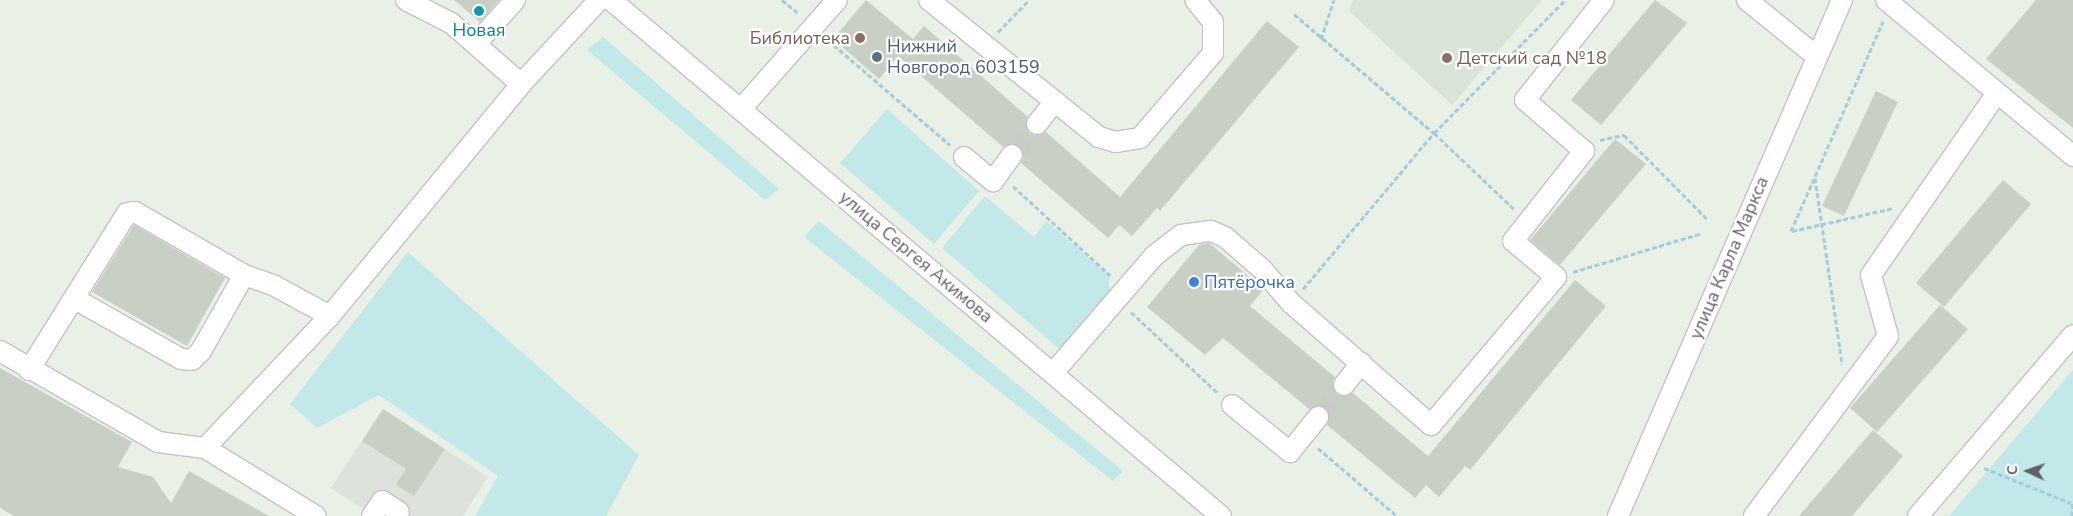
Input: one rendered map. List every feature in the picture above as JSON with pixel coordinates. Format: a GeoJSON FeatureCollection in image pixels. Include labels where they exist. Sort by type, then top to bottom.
{"type":"FeatureCollection","features":[{"type":"Feature","properties":{"kind":"street"},"geometry":{"type":"LineString","coordinates":[[406,0],[451,23],[521,84]]}},
{"type":"Feature","properties":{"kind":"street"},"geometry":{"type":"LineString","coordinates":[[476,44],[515,0]]}},
{"type":"Feature","properties":{"kind":"street"},"geometry":{"type":"LineString","coordinates":[[205,448],[330,316],[521,84],[599,0]]}},
{"type":"Feature","properties":{"kind":"street","name":"улица Сергея Акимова"},"geometry":{"type":"LineString","coordinates":[[611,0],[1221,516]]}},
{"type":"Feature","properties":{"kind":"street"},"geometry":{"type":"LineString","coordinates":[[741,109],[837,0]]}},
{"type":"Feature","properties":{"kind":"street"},"geometry":{"type":"LineString","coordinates":[[929,0],[986,44],[1099,137],[1115,142],[1140,138],[1212,53],[1216,39],[1213,22],[1195,0]]}},
{"type":"Feature","properties":{"kind":"street"},"geometry":{"type":"LineString","coordinates":[[1052,373],[1154,256],[1181,235],[1210,231],[1225,237],[1262,269],[1291,302],[1431,425],[1556,277],[1513,241],[1584,151],[1524,100],[1604,0]]}},
{"type":"Feature","properties":{"kind":"street"},"geometry":{"type":"LineString","coordinates":[[1747,0],[1816,56]]}},
{"type":"Feature","properties":{"kind":"street","name":"улица Карла Маркса"},"geometry":{"type":"LineString","coordinates":[[1618,516],[1816,56],[1842,0]]}},
{"type":"Feature","properties":{"kind":"street"},"geometry":{"type":"LineString","coordinates":[[1889,2],[2073,156]]}},
{"type":"Feature","properties":{"kind":"street"},"geometry":{"type":"LineString","coordinates":[[1754,516],[1888,336],[1871,275],[1997,93]]}},
{"type":"Feature","properties":{"kind":"street"},"geometry":{"type":"LineString","coordinates":[[1036,124],[1055,101]]}},
{"type":"Feature","properties":{"kind":"street"},"geometry":{"type":"LineString","coordinates":[[964,157],[993,180],[1012,155]]}},
{"type":"Feature","properties":{"kind":"street"},"geometry":{"type":"LineString","coordinates":[[29,370],[127,213],[135,212],[244,275],[273,285],[330,316]]}},
{"type":"Feature","properties":{"kind":"street"},"geometry":{"type":"LineString","coordinates":[[75,299],[181,359],[192,360],[201,352],[244,275]]}},
{"type":"Feature","properties":{"kind":"street"},"geometry":{"type":"LineString","coordinates":[[1918,516],[2073,335]]}},
{"type":"Feature","properties":{"kind":"street"},"geometry":{"type":"LineString","coordinates":[[0,351],[29,370],[158,442],[205,448],[316,516]]}},
{"type":"Feature","properties":{"kind":"street"},"geometry":{"type":"LineString","coordinates":[[1344,385],[1361,363]]}},
{"type":"Feature","properties":{"kind":"street"},"geometry":{"type":"LineString","coordinates":[[1232,405],[1290,452],[1318,417]]}},
{"type":"Feature","properties":{"kind":"street"},"geometry":{"type":"LineString","coordinates":[[372,516],[382,501],[399,512]]}},
{"type":"Feature","properties":{"kind":"path"},"geometry":{"type":"LineString","coordinates":[[986,44],[1029,0]]}},
{"type":"Feature","properties":{"kind":"path"},"geometry":{"type":"LineString","coordinates":[[1321,39],[1334,0]]}},
{"type":"Feature","properties":{"kind":"path"},"geometry":{"type":"LineString","coordinates":[[1291,302],[1434,133],[1565,0]]}},
{"type":"Feature","properties":{"kind":"path"},"geometry":{"type":"LineString","coordinates":[[1889,2],[1791,231],[1822,226],[1922,200]]}},
{"type":"Feature","properties":{"kind":"path"},"geometry":{"type":"LineString","coordinates":[[1294,14],[1321,39],[1434,133],[1528,222]]}},
{"type":"Feature","properties":{"kind":"path"},"geometry":{"type":"LineString","coordinates":[[814,27],[964,157]]}},
{"type":"Feature","properties":{"kind":"path"},"geometry":{"type":"LineString","coordinates":[[1576,144],[1624,135],[1708,220]]}},
{"type":"Feature","properties":{"kind":"path"},"geometry":{"type":"LineString","coordinates":[[999,173],[1232,405]]}},
{"type":"Feature","properties":{"kind":"path"},"geometry":{"type":"LineString","coordinates":[[1815,177],[1846,392]]}},
{"type":"Feature","properties":{"kind":"path"},"geometry":{"type":"LineString","coordinates":[[1556,277],[1702,233]]}},
{"type":"Feature","properties":{"kind":"path"},"geometry":{"type":"LineString","coordinates":[[1303,436],[1397,516]]}},
{"type":"Feature","properties":{"kind":"path"},"geometry":{"type":"LineString","coordinates":[[1966,461],[2072,502],[2072,516]]}},
{"type":"Feature","properties":{"kind":"shaded area","name":"Детский сад №18"},"geometry":{"type":"Polygon","coordinates":[[[1353,0],[1542,0],[1452,105],[1349,11],[1353,0]]]}},
{"type":"Feature","properties":{"kind":"shaded area"},"geometry":{"type":"Polygon","coordinates":[[[603,37],[779,189],[765,200],[587,50],[603,37]]]}},
{"type":"Feature","properties":{"kind":"shaded area"},"geometry":{"type":"Polygon","coordinates":[[[887,109],[979,191],[934,244],[840,163],[887,109]]]}},
{"type":"Feature","properties":{"kind":"shaded area"},"geometry":{"type":"Polygon","coordinates":[[[985,196],[1034,237],[1046,221],[1109,276],[1110,299],[1064,353],[942,248],[985,196]]]}},
{"type":"Feature","properties":{"kind":"shaded area"},"geometry":{"type":"Polygon","coordinates":[[[819,221],[1123,471],[1113,481],[804,237],[819,221]]]}},
{"type":"Feature","properties":{"kind":"shaded area"},"geometry":{"type":"Polygon","coordinates":[[[408,252],[639,455],[606,516],[475,516],[498,476],[379,395],[317,428],[290,404],[408,252]]]}},
{"type":"Feature","properties":{"kind":"shaded area"},"geometry":{"type":"Polygon","coordinates":[[[2073,370],[2073,516],[1949,516],[2073,370]]]}},
{"type":"Feature","properties":{"kind":"shaded area"},"geometry":{"type":"Polygon","coordinates":[[[383,409],[488,477],[463,516],[374,516],[331,488],[383,409]]]}},
{"type":"Feature","properties":{"kind":"building","name":"Новая"},"geometry":{"type":"Polygon","coordinates":[[[454,0],[499,0],[480,22],[454,0]]]}},
{"type":"Feature","properties":{"kind":"building"},"geometry":{"type":"Polygon","coordinates":[[[866,0],[913,39],[924,26],[1028,117],[1025,123],[1029,133],[1036,136],[1046,132],[1120,197],[1267,21],[1299,47],[1160,211],[1157,208],[1132,236],[1119,225],[1108,238],[1021,163],[1024,156],[1019,146],[1013,143],[1003,147],[898,56],[879,79],[833,39],[866,0]]]}},
{"type":"Feature","properties":{"kind":"building"},"geometry":{"type":"Polygon","coordinates":[[[1655,0],[1687,23],[1601,125],[1571,100],[1655,0]]]}},
{"type":"Feature","properties":{"kind":"building"},"geometry":{"type":"Polygon","coordinates":[[[2036,0],[2073,0],[2073,128],[1986,59],[2036,0]]]}},
{"type":"Feature","properties":{"kind":"building"},"geometry":{"type":"Polygon","coordinates":[[[1876,91],[1898,102],[1844,216],[1822,206],[1876,91]]]}},
{"type":"Feature","properties":{"kind":"building"},"geometry":{"type":"Polygon","coordinates":[[[1615,139],[1646,164],[1560,265],[1530,240],[1615,139]]]}},
{"type":"Feature","properties":{"kind":"building"},"geometry":{"type":"Polygon","coordinates":[[[2003,180],[2031,204],[1944,307],[1916,283],[2003,180]]]}},
{"type":"Feature","properties":{"kind":"building"},"geometry":{"type":"Polygon","coordinates":[[[134,225],[225,278],[187,346],[92,292],[134,225]]]}},
{"type":"Feature","properties":{"kind":"building"},"geometry":{"type":"Polygon","coordinates":[[[1209,243],[1264,289],[1250,306],[1335,377],[1332,384],[1336,394],[1343,397],[1353,393],[1428,456],[1575,280],[1606,306],[1470,470],[1465,466],[1439,497],[1426,485],[1415,498],[1327,425],[1329,413],[1325,407],[1309,409],[1223,338],[1205,355],[1147,307],[1199,245],[1209,243]]]}},
{"type":"Feature","properties":{"kind":"building"},"geometry":{"type":"Polygon","coordinates":[[[1940,305],[1968,329],[1877,432],[1850,408],[1940,305]]]}},
{"type":"Feature","properties":{"kind":"building"},"geometry":{"type":"Polygon","coordinates":[[[0,368],[132,442],[118,467],[153,477],[171,503],[189,471],[269,516],[14,516],[0,508],[0,368]]]}},
{"type":"Feature","properties":{"kind":"building"},"geometry":{"type":"Polygon","coordinates":[[[383,409],[445,449],[414,496],[396,485],[406,469],[362,441],[383,409]]]}},
{"type":"Feature","properties":{"kind":"building"},"geometry":{"type":"Polygon","coordinates":[[[1873,430],[1903,456],[1852,516],[1799,516],[1873,430]]]}},
{"type":"Feature","properties":{"kind":"tunnel"},"geometry":{"type":"LineString","coordinates":[[1012,155],[1037,124]]}},
{"type":"Feature","properties":{"kind":"tunnel"},"geometry":{"type":"LineString","coordinates":[[1318,417],[1344,385]]}},
{"type":"Feature","properties":{"kind":"place","name":"Новая"},"geometry":{"type":"Point","coordinates":[479,11]}},
{"type":"Feature","properties":{"kind":"place","name":"Библиотека"},"geometry":{"type":"Point","coordinates":[860,38]}},
{"type":"Feature","properties":{"kind":"place","name":"Нижний Новгород 603159"},"geometry":{"type":"Point","coordinates":[877,57]}},
{"type":"Feature","properties":{"kind":"place","name":"Детский сад №18"},"geometry":{"type":"Point","coordinates":[1447,58]}},
{"type":"Feature","properties":{"kind":"place","name":"Пятёрочка"},"geometry":{"type":"Point","coordinates":[1194,282]}}]}
